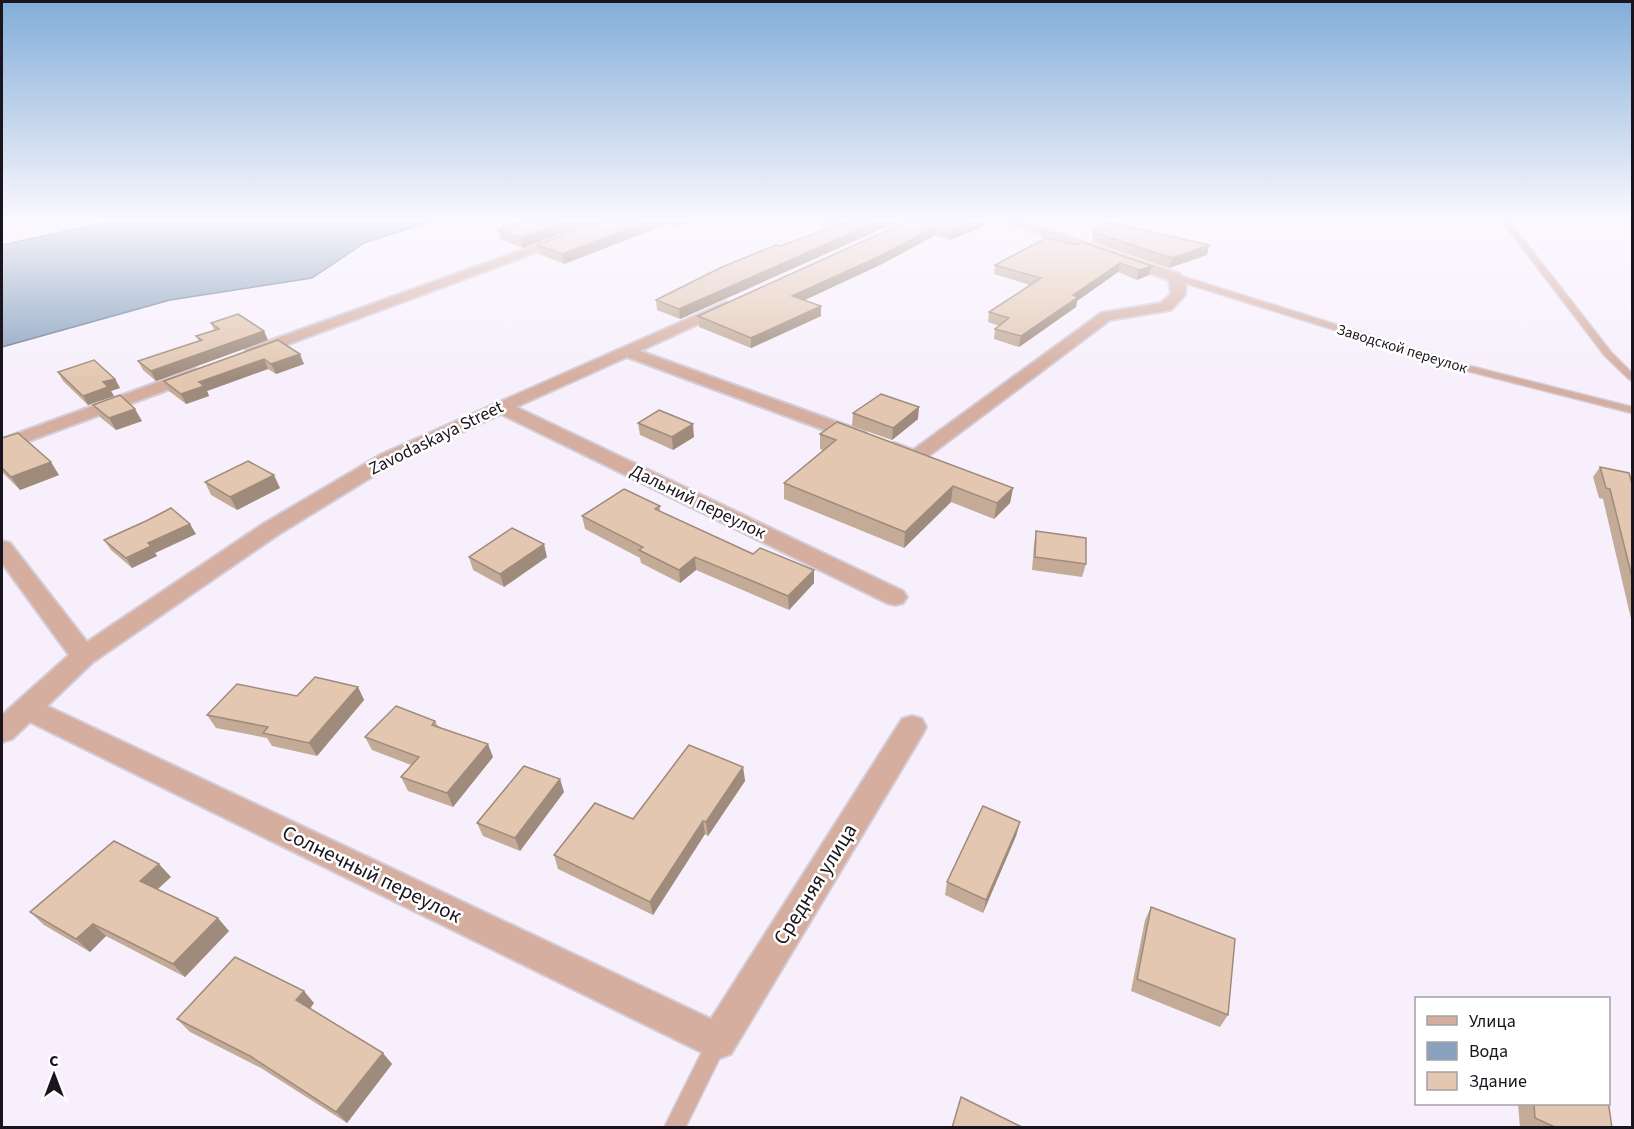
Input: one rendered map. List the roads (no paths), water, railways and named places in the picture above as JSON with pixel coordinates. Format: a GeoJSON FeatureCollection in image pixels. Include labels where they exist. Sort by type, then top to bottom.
{"type":"FeatureCollection","features":[{"type":"Feature","properties":{"kind":"street"},"geometry":{"type":"LineString","coordinates":[[238,358],[470,274]]}},
{"type":"Feature","properties":{"kind":"street","name":"Заводской переулок"},"geometry":{"type":"LineString","coordinates":[[1165,274],[1175,277]]}},
{"type":"Feature","properties":{"kind":"street"},"geometry":{"type":"LineString","coordinates":[[626,351],[915,457],[1106,316],[1166,307],[1178,295],[1179,286],[1175,277]]}},
{"type":"Feature","properties":{"kind":"street","name":"Zavodaskaya Street"},"geometry":{"type":"LineString","coordinates":[[2,731],[84,656],[271,529],[379,464],[744,298]]}},
{"type":"Feature","properties":{"kind":"street"},"geometry":{"type":"LineString","coordinates":[[2,445],[204,370]]}},
{"type":"Feature","properties":{"kind":"street","name":"Дальний переулок"},"geometry":{"type":"LineString","coordinates":[[501,407],[895,597]]}},
{"type":"Feature","properties":{"kind":"street"},"geometry":{"type":"LineString","coordinates":[[2,548],[84,656]]}},
{"type":"Feature","properties":{"kind":"street","name":"Солнечный переулок"},"geometry":{"type":"LineString","coordinates":[[26,708],[718,1041]]}},
{"type":"Feature","properties":{"kind":"street","name":"Средняя улица"},"geometry":{"type":"LineString","coordinates":[[718,1041],[912,727]]}},
{"type":"Feature","properties":{"kind":"lane"},"geometry":{"type":"LineString","coordinates":[[1546,274],[1608,354],[1632,377]]}},
{"type":"Feature","properties":{"kind":"lane","name":"Заводской переулок"},"geometry":{"type":"LineString","coordinates":[[1175,277],[1447,365],[1555,394],[1632,410]]}},
{"type":"Feature","properties":{"kind":"lane"},"geometry":{"type":"LineString","coordinates":[[674,1128],[718,1041]]}},
{"type":"Feature","properties":{"kind":"water"},"geometry":{"type":"Polygon","coordinates":[[[2,274],[318,274],[312,278],[170,300],[2,347],[2,274]]]}}]}
